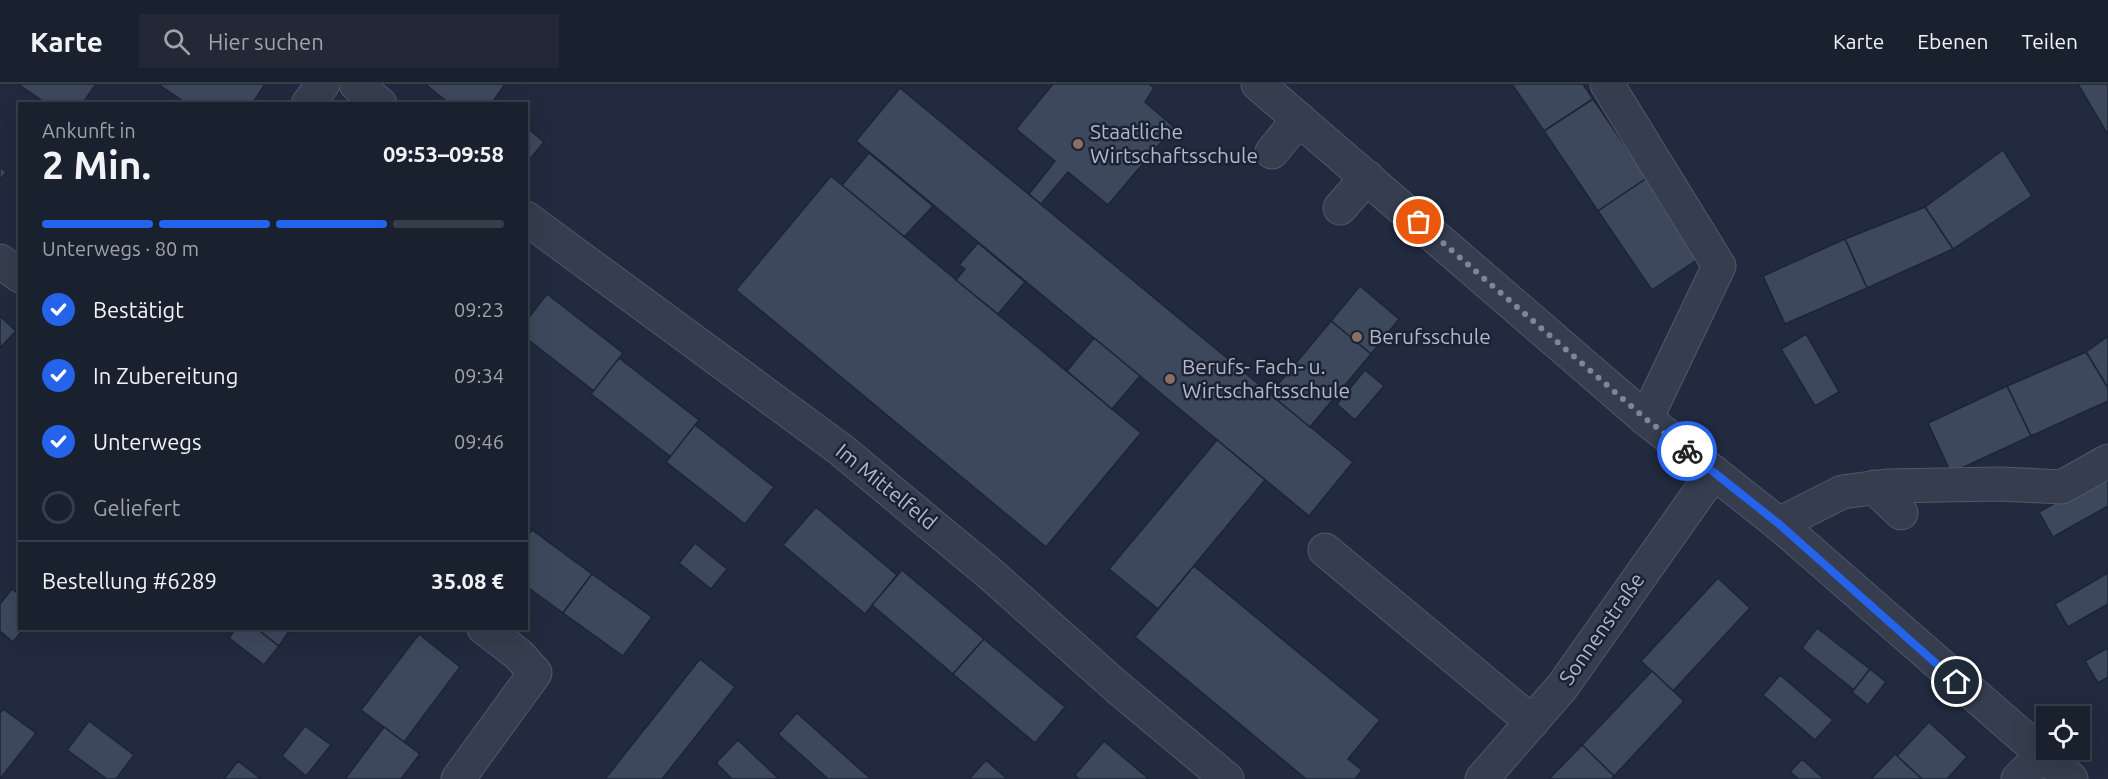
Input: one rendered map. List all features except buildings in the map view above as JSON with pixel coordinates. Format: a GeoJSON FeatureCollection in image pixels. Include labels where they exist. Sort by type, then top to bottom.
{"type":"FeatureCollection","features":[{"type":"Feature","properties":{"kind":"street"},"geometry":{"type":"LineString","coordinates":[[310,102],[323,84]]}},
{"type":"Feature","properties":{"kind":"street"},"geometry":{"type":"LineString","coordinates":[[356,84],[378,102]]}},
{"type":"Feature","properties":{"kind":"street"},"geometry":{"type":"LineString","coordinates":[[1258,84],[1646,419],[1779,524],[1991,712],[2036,748]]}},
{"type":"Feature","properties":{"kind":"street"},"geometry":{"type":"LineString","coordinates":[[1607,84],[1719,266],[1646,419]]}},
{"type":"Feature","properties":{"kind":"street"},"geometry":{"type":"LineString","coordinates":[[1272,152],[1299,119]]}},
{"type":"Feature","properties":{"kind":"street"},"geometry":{"type":"LineString","coordinates":[[1340,208],[1366,177]]}},
{"type":"Feature","properties":{"kind":"street","name":"Im Mittelfeld"},"geometry":{"type":"LineString","coordinates":[[528,219],[849,456],[978,563],[1117,687],[1227,779]]}},
{"type":"Feature","properties":{"kind":"street"},"geometry":{"type":"LineString","coordinates":[[0,261],[18,274]]}},
{"type":"Feature","properties":{"kind":"street"},"geometry":{"type":"LineString","coordinates":[[1779,524],[1842,492],[1874,488],[2000,484],[2062,487],[2108,460]]}},
{"type":"Feature","properties":{"kind":"street","name":"Sonnenstraße"},"geometry":{"type":"LineString","coordinates":[[1482,779],[1562,687],[1714,472]]}},
{"type":"Feature","properties":{"kind":"street"},"geometry":{"type":"LineString","coordinates":[[1874,488],[1901,513]]}},
{"type":"Feature","properties":{"kind":"street"},"geometry":{"type":"LineString","coordinates":[[1324,550],[1532,722]]}},
{"type":"Feature","properties":{"kind":"street"},"geometry":{"type":"LineString","coordinates":[[458,779],[535,673],[519,655],[487,630]]}},
{"type":"Feature","properties":{"kind":"street"},"geometry":{"type":"LineString","coordinates":[[2018,779],[2037,760]]}},
{"type":"Feature","properties":{"kind":"street"},"geometry":{"type":"LineString","coordinates":[[2050,760],[2071,779]]}},
{"type":"Feature","properties":{"kind":"way so far"},"geometry":{"type":"LineString","coordinates":[[1419,222],[1646,419],[1687,451]]}},
{"type":"Feature","properties":{"kind":"place","name":"Staatliche Wirtschaftsschule"},"geometry":{"type":"Point","coordinates":[1078,144]}},
{"type":"Feature","properties":{"kind":"place","name":"Berufsschule"},"geometry":{"type":"Point","coordinates":[1357,337]}},
{"type":"Feature","properties":{"kind":"place","name":"Berufs- Fach- u. Wirtschaftsschule"},"geometry":{"type":"Point","coordinates":[1170,379]}},
{"type":"Feature","properties":{"kind":"route"},"geometry":{"type":"LineString","coordinates":[[1687,451],[1779,524],[1957,682]]}}]}
